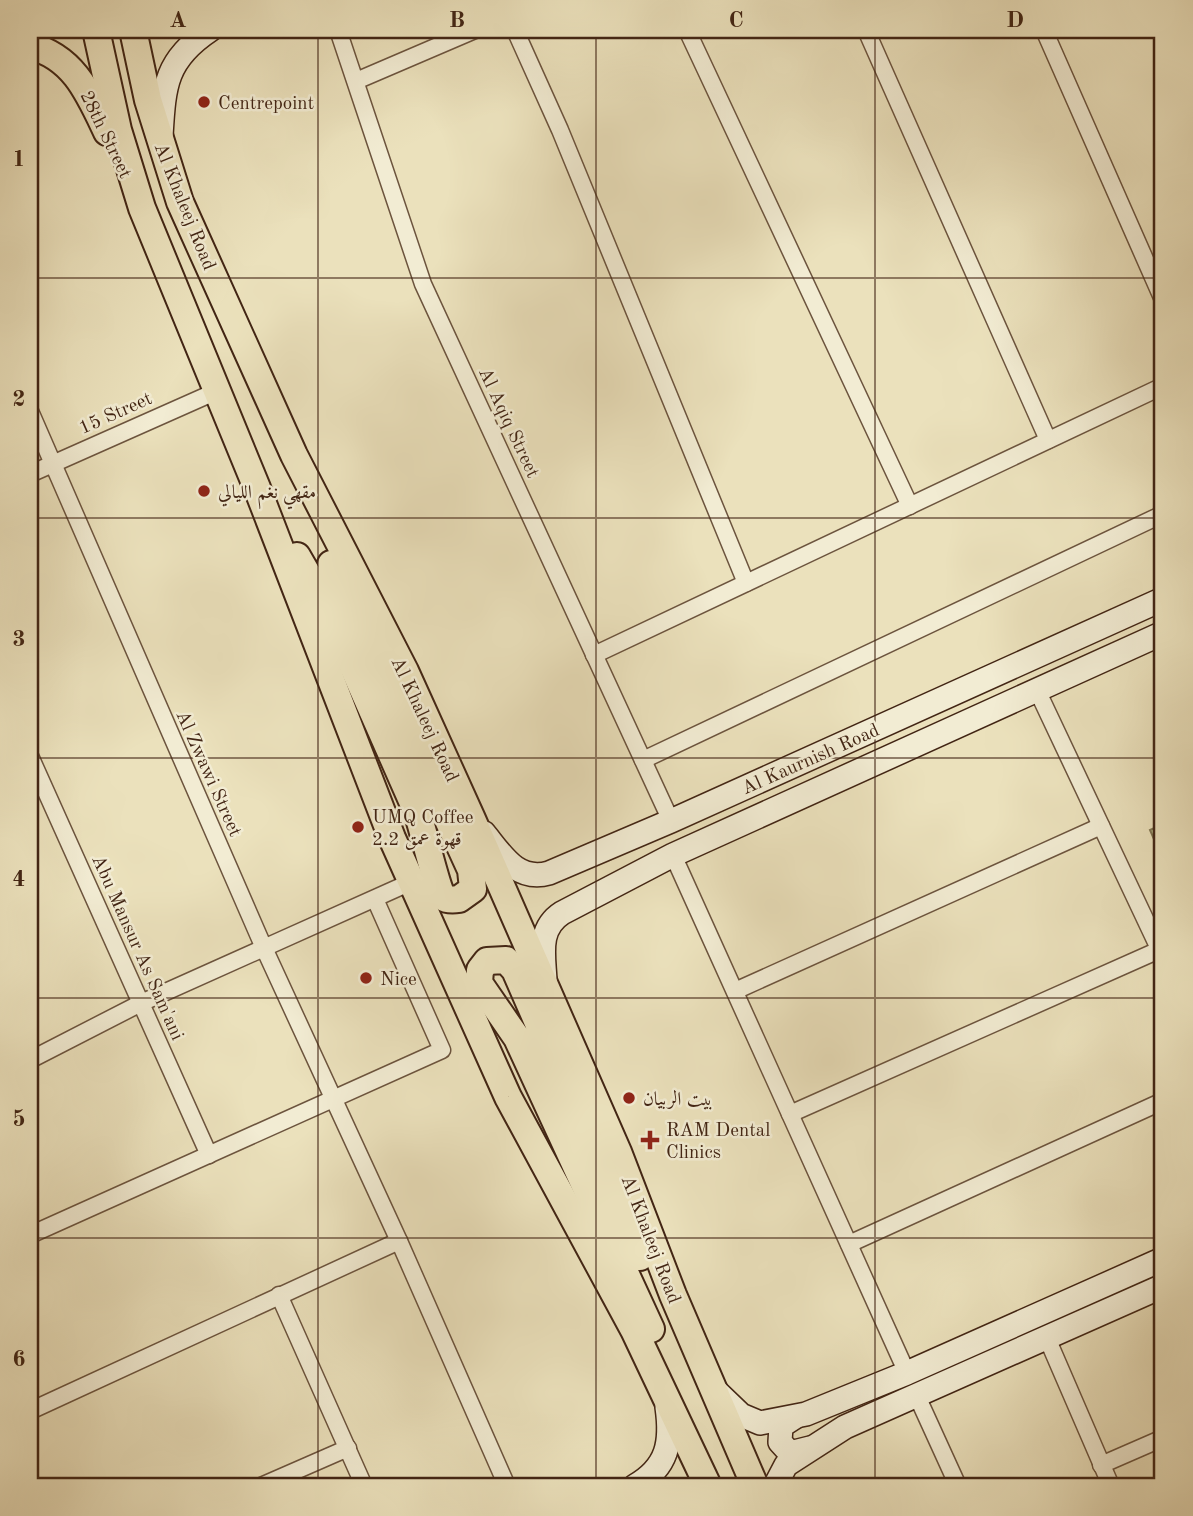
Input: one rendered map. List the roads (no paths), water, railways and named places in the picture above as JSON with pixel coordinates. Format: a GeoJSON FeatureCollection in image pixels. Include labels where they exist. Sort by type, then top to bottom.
{"type":"FeatureCollection","features":[{"type":"Feature","properties":{"kind":"main road"},"geometry":{"type":"LineString","coordinates":[[30,35],[43,30]]}},
{"type":"Feature","properties":{"kind":"main road","name":"Al Khaleej Road"},"geometry":{"type":"LineString","coordinates":[[96,30],[118,130],[142,208],[257,488],[411,882],[508,1097],[622,1307],[710,1486]]}},
{"type":"Feature","properties":{"kind":"main road","name":"Al Khaleej Road"},"geometry":{"type":"LineString","coordinates":[[133,30],[160,147],[180,202],[322,512],[405,671],[472,819],[618,1152],[709,1383],[755,1486]]}},
{"type":"Feature","properties":{"kind":"main road","name":"28th Street"},"geometry":{"type":"LineString","coordinates":[[30,46],[57,57],[74,71],[87,89],[142,208]]}},
{"type":"Feature","properties":{"kind":"main road"},"geometry":{"type":"LineString","coordinates":[[257,488],[327,608],[424,830],[438,891],[442,896],[453,900],[466,897],[473,889],[471,870],[305,506],[269,398]]}},
{"type":"Feature","properties":{"kind":"main road"},"geometry":{"type":"LineString","coordinates":[[710,1486],[694,1425],[631,1282],[594,1209],[517,1038],[479,983],[480,970],[486,961],[506,960],[515,970],[686,1361],[734,1439]]}},
{"type":"Feature","properties":{"kind":"street"},"geometry":{"type":"LineString","coordinates":[[179,30],[190,34],[204,30]]}},
{"type":"Feature","properties":{"kind":"street"},"geometry":{"type":"LineString","coordinates":[[160,147],[164,91],[169,72],[189,44],[210,30]]}},
{"type":"Feature","properties":{"kind":"street","name":"Al Aqiq Street"},"geometry":{"type":"LineString","coordinates":[[338,30],[423,284],[671,821]]}},
{"type":"Feature","properties":{"kind":"street"},"geometry":{"type":"LineString","coordinates":[[356,81],[475,30]]}},
{"type":"Feature","properties":{"kind":"street"},"geometry":{"type":"LineString","coordinates":[[515,30],[560,130],[746,583]]}},
{"type":"Feature","properties":{"kind":"street"},"geometry":{"type":"LineString","coordinates":[[687,30],[909,506]]}},
{"type":"Feature","properties":{"kind":"street"},"geometry":{"type":"LineString","coordinates":[[866,30],[1048,440]]}},
{"type":"Feature","properties":{"kind":"street"},"geometry":{"type":"LineString","coordinates":[[1044,30],[1163,300]]}},
{"type":"Feature","properties":{"kind":"street"},"geometry":{"type":"LineString","coordinates":[[594,655],[1163,386]]}},
{"type":"Feature","properties":{"kind":"street","name":"15 Street"},"geometry":{"type":"LineString","coordinates":[[30,474],[217,391]]}},
{"type":"Feature","properties":{"kind":"street","name":"Al Zwawi Street"},"geometry":{"type":"LineString","coordinates":[[30,411],[264,948],[399,1241],[506,1486]]}},
{"type":"Feature","properties":{"kind":"street"},"geometry":{"type":"LineString","coordinates":[[643,760],[1163,514]]}},
{"type":"Feature","properties":{"kind":"street","name":"Al Kaurnish Road"},"geometry":{"type":"LineString","coordinates":[[472,819],[511,866],[526,874],[540,876],[671,821],[1163,598]]}},
{"type":"Feature","properties":{"kind":"street","name":"Al Kaurnish Road"},"geometry":{"type":"LineString","coordinates":[[546,988],[543,942],[552,919],[673,855],[1163,633]]}},
{"type":"Feature","properties":{"kind":"street"},"geometry":{"type":"LineString","coordinates":[[790,1114],[1161,954],[1037,690]]}},
{"type":"Feature","properties":{"kind":"street","name":"Abu Mansur As Sam'ani"},"geometry":{"type":"LineString","coordinates":[[30,756],[33,774],[209,1155]]}},
{"type":"Feature","properties":{"kind":"street"},"geometry":{"type":"LineString","coordinates":[[761,780],[676,837],[673,855],[907,1373]]}},
{"type":"Feature","properties":{"kind":"street"},"geometry":{"type":"LineString","coordinates":[[735,991],[1101,827]]}},
{"type":"Feature","properties":{"kind":"street"},"geometry":{"type":"LineString","coordinates":[[30,1060],[141,1003],[411,882]]}},
{"type":"Feature","properties":{"kind":"street"},"geometry":{"type":"LineString","coordinates":[[30,1236],[442,1049],[375,900]]}},
{"type":"Feature","properties":{"kind":"street"},"geometry":{"type":"LineString","coordinates":[[849,1244],[1163,1101]]}},
{"type":"Feature","properties":{"kind":"street"},"geometry":{"type":"LineString","coordinates":[[30,1410],[399,1241]]}},
{"type":"Feature","properties":{"kind":"street"},"geometry":{"type":"LineString","coordinates":[[709,1383],[732,1407],[750,1419],[770,1422],[798,1416],[831,1406],[1163,1259]]}},
{"type":"Feature","properties":{"kind":"street"},"geometry":{"type":"LineString","coordinates":[[775,1486],[786,1465],[845,1427],[1163,1286]]}},
{"type":"Feature","properties":{"kind":"street"},"geometry":{"type":"LineString","coordinates":[[279,1295],[364,1486]]}},
{"type":"Feature","properties":{"kind":"street"},"geometry":{"type":"LineString","coordinates":[[1047,1338],[1111,1486]]}},
{"type":"Feature","properties":{"kind":"street"},"geometry":{"type":"LineString","coordinates":[[642,1486],[665,1459],[670,1438],[665,1396]]}},
{"type":"Feature","properties":{"kind":"street"},"geometry":{"type":"LineString","coordinates":[[917,1396],[958,1486]]}},
{"type":"Feature","properties":{"kind":"street"},"geometry":{"type":"LineString","coordinates":[[798,1416],[781,1426],[780,1443],[785,1450],[796,1454],[813,1446]]}},
{"type":"Feature","properties":{"kind":"street"},"geometry":{"type":"LineString","coordinates":[[1101,1465],[1163,1437]]}},
{"type":"Feature","properties":{"kind":"street"},"geometry":{"type":"LineString","coordinates":[[261,1486],[348,1448]]}},
{"type":"Feature","properties":{"kind":"place","name":"Centrepoint"},"geometry":{"type":"Point","coordinates":[204,102]}},
{"type":"Feature","properties":{"kind":"place","name":"مقهي نغم الليالي"},"geometry":{"type":"Point","coordinates":[204,491]}},
{"type":"Feature","properties":{"kind":"place","name":"UMQ Coffee 2.2 قهوة عمق"},"geometry":{"type":"Point","coordinates":[358,827]}},
{"type":"Feature","properties":{"kind":"place","name":"Nice"},"geometry":{"type":"Point","coordinates":[366,978]}},
{"type":"Feature","properties":{"kind":"place","name":"بيت الربيان"},"geometry":{"type":"Point","coordinates":[629,1098]}},
{"type":"Feature","properties":{"kind":"place","name":"RAM Dental Clinics"},"geometry":{"type":"Point","coordinates":[650,1140]}}]}
